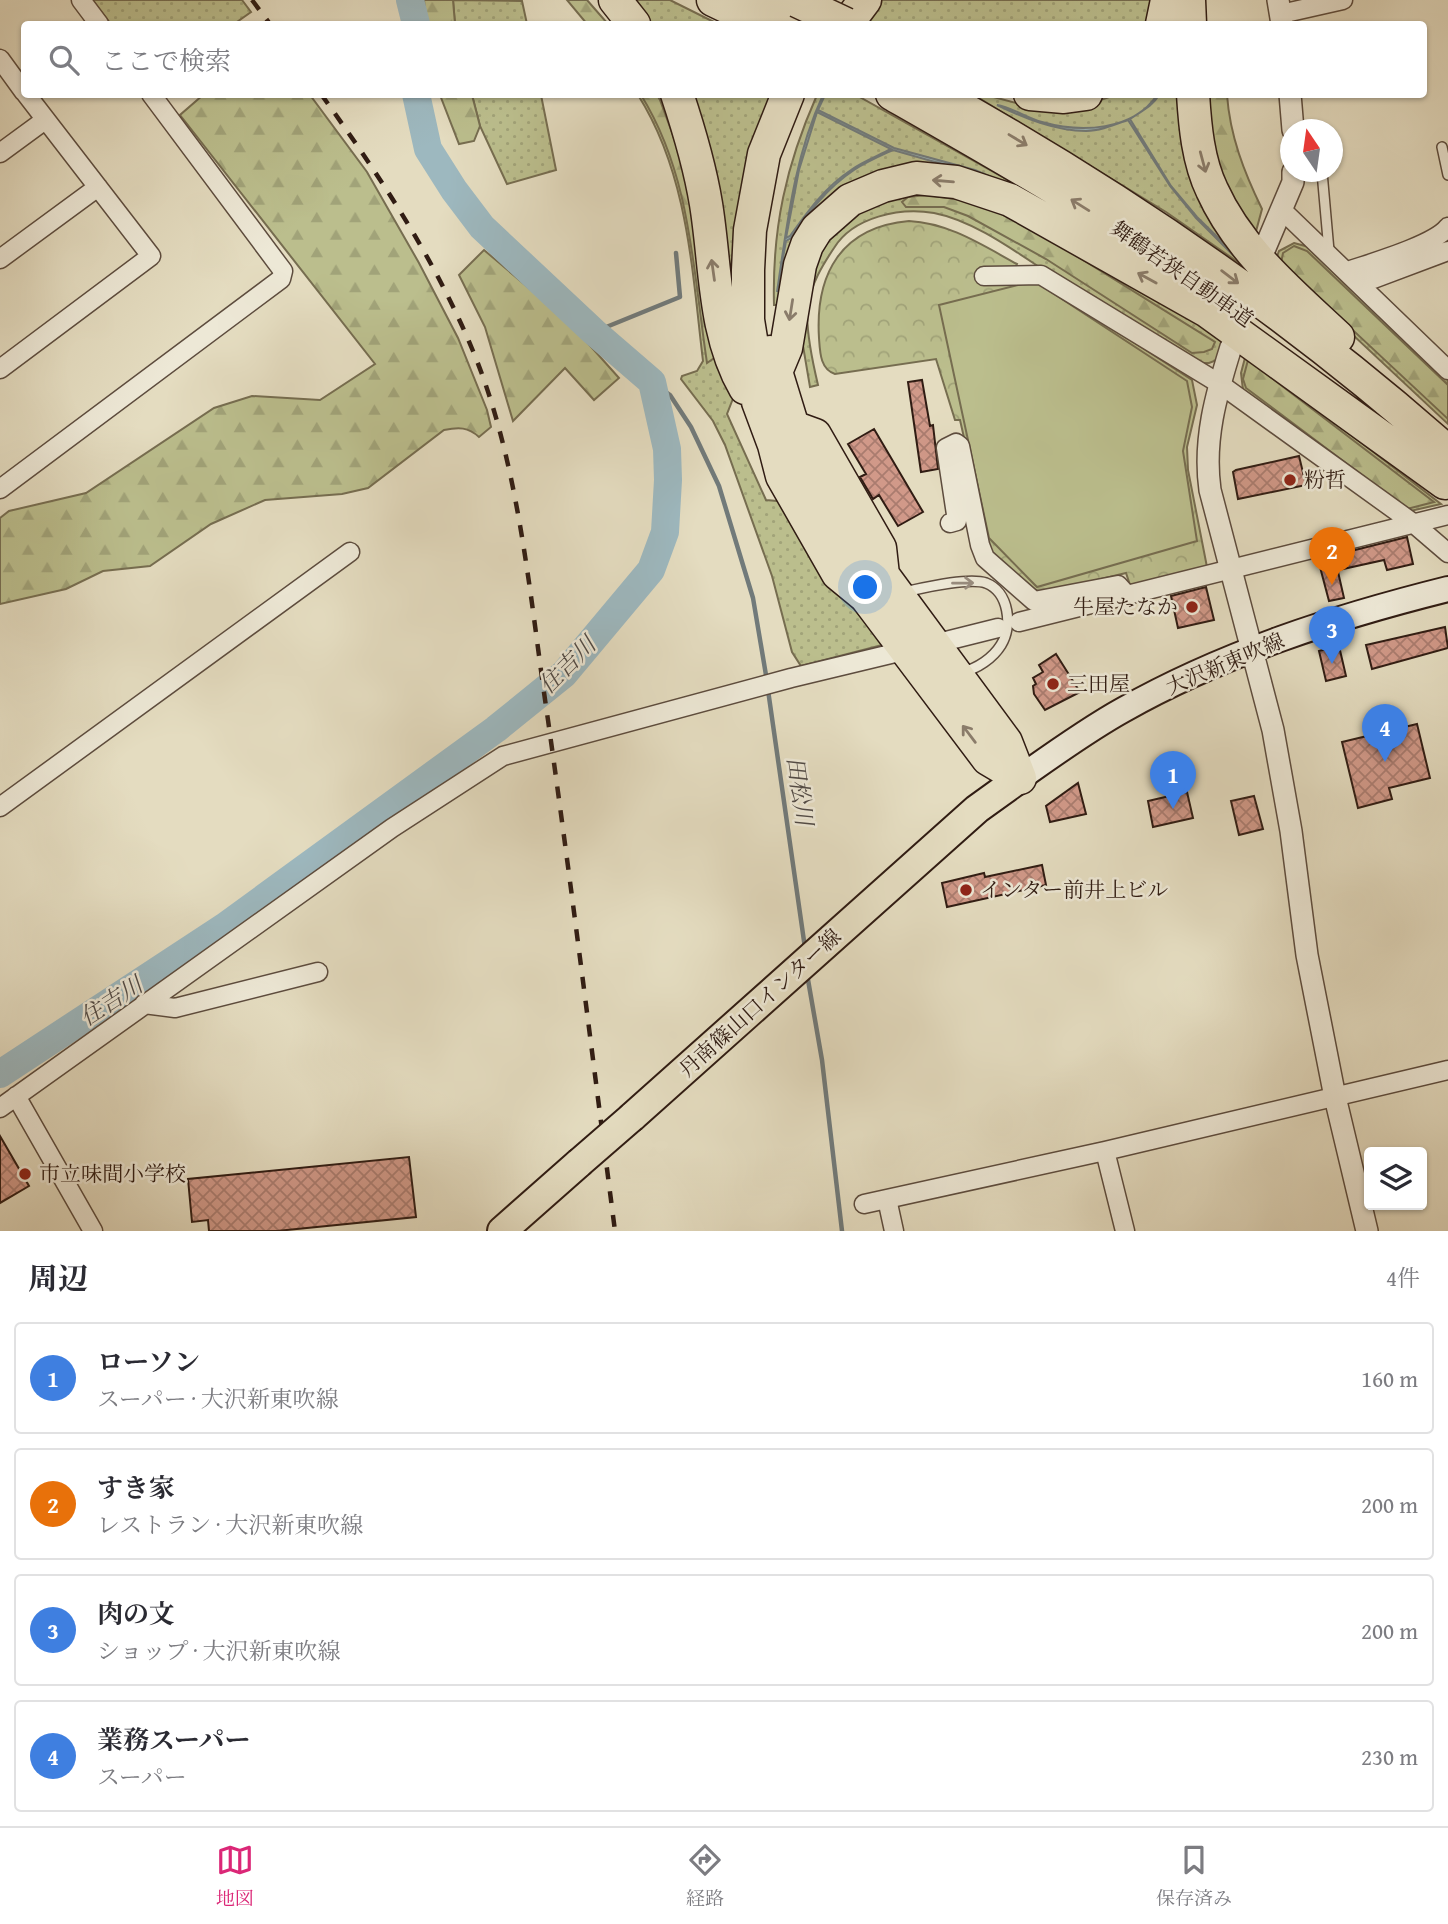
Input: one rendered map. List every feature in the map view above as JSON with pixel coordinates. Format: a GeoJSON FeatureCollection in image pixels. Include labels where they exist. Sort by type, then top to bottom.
{"type":"FeatureCollection","features":[{"type":"Feature","properties":{"kind":"highway"},"geometry":{"type":"LineString","coordinates":[[615,0],[632,21]]}},
{"type":"Feature","properties":{"kind":"highway"},"geometry":{"type":"LineString","coordinates":[[713,0],[831,21]]}},
{"type":"Feature","properties":{"kind":"highway"},"geometry":{"type":"LineString","coordinates":[[760,0],[790,13]]}},
{"type":"Feature","properties":{"kind":"highway"},"geometry":{"type":"LineString","coordinates":[[830,21],[844,0]]}},
{"type":"Feature","properties":{"kind":"highway"},"geometry":{"type":"LineString","coordinates":[[849,21],[865,0]]}},
{"type":"Feature","properties":{"kind":"highway"},"geometry":{"type":"LineString","coordinates":[[1163,21],[1167,0]]}},
{"type":"Feature","properties":{"kind":"highway"},"geometry":{"type":"LineString","coordinates":[[1189,0],[1190,21]]}},
{"type":"Feature","properties":{"kind":"highway"},"geometry":{"type":"LineString","coordinates":[[678,98],[699,167],[725,336],[739,376],[747,390],[783,436]]}},
{"type":"Feature","properties":{"kind":"highway"},"geometry":{"type":"LineString","coordinates":[[758,401],[748,320],[750,230],[764,154],[786,98]]}},
{"type":"Feature","properties":{"kind":"highway"},"geometry":{"type":"LineString","coordinates":[[805,98],[792,127],[778,177],[766,244],[764,292],[783,436],[782,476],[838,574],[882,589]]}},
{"type":"Feature","properties":{"kind":"highway","name":"舞鶴若狭自動車道"},"geometry":{"type":"LineString","coordinates":[[899,98],[999,155],[1138,241],[1201,284],[1305,363],[1447,485]]}},
{"type":"Feature","properties":{"kind":"highway","name":"舞鶴若狭自動車道"},"geometry":{"type":"LineString","coordinates":[[944,98],[1126,207],[1216,267],[1320,345],[1447,451]]}},
{"type":"Feature","properties":{"kind":"highway"},"geometry":{"type":"LineString","coordinates":[[1193,98],[1198,141],[1211,188],[1247,246],[1279,281],[1381,378],[1447,451]]}},
{"type":"Feature","properties":{"kind":"highway"},"geometry":{"type":"LineString","coordinates":[[776,372],[786,348],[800,265],[817,229],[850,200],[883,186],[916,178],[956,182],[1010,200],[1207,311],[1447,485]]}},
{"type":"Feature","properties":{"kind":"highway"},"geometry":{"type":"LineString","coordinates":[[783,436],[815,436],[880,548],[882,589],[941,675],[988,759],[1020,778]]}},
{"type":"Feature","properties":{"kind":"main road","name":"大沢新東吹線"},"geometry":{"type":"LineString","coordinates":[[1020,778],[1071,741],[1124,709],[1252,649],[1346,617],[1448,589]]}},
{"type":"Feature","properties":{"kind":"main road","name":"丹南篠山口インター線"},"geometry":{"type":"LineString","coordinates":[[502,1231],[977,809],[1020,778]]}},
{"type":"Feature","properties":{"kind":"street"},"geometry":{"type":"LineString","coordinates":[[81,0],[97,21]]}},
{"type":"Feature","properties":{"kind":"street"},"geometry":{"type":"LineString","coordinates":[[1280,13],[1343,0]]}},
{"type":"Feature","properties":{"kind":"street"},"geometry":{"type":"LineString","coordinates":[[0,59],[21,88]]}},
{"type":"Feature","properties":{"kind":"street"},"geometry":{"type":"LineString","coordinates":[[0,369],[151,256],[29,98]]}},
{"type":"Feature","properties":{"kind":"street"},"geometry":{"type":"LineString","coordinates":[[0,489],[281,279],[283,271],[154,98]]}},
{"type":"Feature","properties":{"kind":"street"},"geometry":{"type":"LineString","coordinates":[[1290,98],[1292,119]]}},
{"type":"Feature","properties":{"kind":"street"},"geometry":{"type":"LineString","coordinates":[[0,153],[45,120]]}},
{"type":"Feature","properties":{"kind":"street"},"geometry":{"type":"LineString","coordinates":[[1265,248],[1293,182]]}},
{"type":"Feature","properties":{"kind":"street"},"geometry":{"type":"LineString","coordinates":[[0,259],[98,187]]}},
{"type":"Feature","properties":{"kind":"street"},"geometry":{"type":"LineString","coordinates":[[1281,209],[1448,370]]}},
{"type":"Feature","properties":{"kind":"street"},"geometry":{"type":"LineString","coordinates":[[1354,277],[1444,232],[1448,227]]}},
{"type":"Feature","properties":{"kind":"street"},"geometry":{"type":"LineString","coordinates":[[1354,277],[1448,251]]}},
{"type":"Feature","properties":{"kind":"street"},"geometry":{"type":"LineString","coordinates":[[984,276],[1041,275],[1220,384],[1413,523],[1448,553]]}},
{"type":"Feature","properties":{"kind":"street"},"geometry":{"type":"LineString","coordinates":[[1231,347],[1209,432],[1208,474],[1273,730],[1292,831],[1307,955],[1335,1097],[1367,1231]]}},
{"type":"Feature","properties":{"kind":"street"},"geometry":{"type":"LineString","coordinates":[[950,523],[957,521],[947,448],[956,443],[960,446],[985,558],[1034,601],[1118,585],[1127,595]]}},
{"type":"Feature","properties":{"kind":"street"},"geometry":{"type":"LineString","coordinates":[[1019,622],[1448,515]]}},
{"type":"Feature","properties":{"kind":"street"},"geometry":{"type":"LineString","coordinates":[[0,807],[350,552]]}},
{"type":"Feature","properties":{"kind":"street"},"geometry":{"type":"LineString","coordinates":[[942,642],[998,628]]}},
{"type":"Feature","properties":{"kind":"street"},"geometry":{"type":"LineString","coordinates":[[0,1108],[392,828],[503,756],[790,678],[895,653]]}},
{"type":"Feature","properties":{"kind":"street"},"geometry":{"type":"LineString","coordinates":[[144,1004],[175,1008],[318,972]]}},
{"type":"Feature","properties":{"kind":"street"},"geometry":{"type":"LineString","coordinates":[[864,1204],[1105,1151],[1448,1070]]}},
{"type":"Feature","properties":{"kind":"street"},"geometry":{"type":"LineString","coordinates":[[16,1096],[93,1231]]}},
{"type":"Feature","properties":{"kind":"street"},"geometry":{"type":"LineString","coordinates":[[1105,1151],[1125,1231]]}},
{"type":"Feature","properties":{"kind":"street"},"geometry":{"type":"LineString","coordinates":[[887,1199],[894,1231]]}},
{"type":"Feature","properties":{"kind":"lane"},"geometry":{"type":"LineString","coordinates":[[1442,147],[1448,175]]}},
{"type":"Feature","properties":{"kind":"lane"},"geometry":{"type":"LineString","coordinates":[[1323,182],[1329,257]]}},
{"type":"Feature","properties":{"kind":"lane"},"geometry":{"type":"LineString","coordinates":[[882,589],[985,582],[998,591],[1005,603],[1006,612],[1007,631],[1001,646],[976,669],[941,675]]}},
{"type":"Feature","properties":{"kind":"green space"},"geometry":{"type":"Polygon","coordinates":[[[92,0],[242,0],[251,12],[238,21],[109,21],[92,0]]]}},
{"type":"Feature","properties":{"kind":"green space"},"geometry":{"type":"Polygon","coordinates":[[[424,0],[453,0],[455,21],[426,21],[424,0]]]}},
{"type":"Feature","properties":{"kind":"green space"},"geometry":{"type":"Polygon","coordinates":[[[453,0],[522,1],[526,21],[455,21],[453,0]]]}},
{"type":"Feature","properties":{"kind":"green space"},"geometry":{"type":"Polygon","coordinates":[[[567,0],[587,0],[605,21],[584,21],[567,0]]]}},
{"type":"Feature","properties":{"kind":"green space"},"geometry":{"type":"Polygon","coordinates":[[[624,0],[670,0],[712,21],[643,21],[624,0]]]}},
{"type":"Feature","properties":{"kind":"green space"},"geometry":{"type":"Polygon","coordinates":[[[876,0],[1155,0],[1151,21],[860,20],[876,0]]]}},
{"type":"Feature","properties":{"kind":"green space"},"geometry":{"type":"Polygon","coordinates":[[[200,98],[312,98],[367,172],[419,263],[458,338],[487,410],[491,427],[479,437],[463,429],[444,430],[368,488],[342,494],[265,500],[211,524],[150,566],[103,571],[66,589],[0,604],[0,518],[9,511],[86,493],[214,408],[252,396],[320,400],[375,364],[180,115],[200,98]]]}},
{"type":"Feature","properties":{"kind":"green space"},"geometry":{"type":"Polygon","coordinates":[[[441,98],[473,98],[480,126],[474,141],[459,144],[441,98]]]}},
{"type":"Feature","properties":{"kind":"green space"},"geometry":{"type":"Polygon","coordinates":[[[473,98],[542,98],[556,170],[507,184],[480,126],[473,98]]]}},
{"type":"Feature","properties":{"kind":"green space"},"geometry":{"type":"Polygon","coordinates":[[[640,98],[664,98],[683,144],[734,396],[727,414],[766,500],[789,502],[832,579],[858,614],[890,643],[801,666],[792,652],[772,576],[725,445],[713,421],[681,379],[682,376],[697,371],[703,361],[685,224],[668,157],[655,125],[640,98]]]}},
{"type":"Feature","properties":{"kind":"green space"},"geometry":{"type":"Polygon","coordinates":[[[643,98],[660,100],[678,149],[694,211],[717,356],[707,363],[688,224],[670,158],[658,126],[643,98]]]}},
{"type":"Feature","properties":{"kind":"green space"},"geometry":{"type":"Polygon","coordinates":[[[688,98],[777,98],[740,325],[688,98]]]}},
{"type":"Feature","properties":{"kind":"green space"},"geometry":{"type":"Polygon","coordinates":[[[816,98],[861,98],[1035,195],[1131,255],[1029,201],[864,184],[779,305],[774,305],[776,250],[783,197],[816,98]]]}},
{"type":"Feature","properties":{"kind":"green space"},"geometry":{"type":"Polygon","coordinates":[[[979,98],[997,98],[1024,105],[1089,104],[1106,98],[1184,98],[1252,272],[1166,212],[979,98]]]}},
{"type":"Feature","properties":{"kind":"green space"},"geometry":{"type":"Polygon","coordinates":[[[1207,98],[1227,98],[1239,154],[1262,209],[1255,235],[1225,186],[1211,138],[1207,98]]]}},
{"type":"Feature","properties":{"kind":"green space"},"geometry":{"type":"Polygon","coordinates":[[[903,191],[975,196],[1225,339],[1217,360],[1197,363],[966,223],[934,213],[907,212],[878,217],[853,229],[842,237],[821,268],[812,290],[807,314],[818,385],[810,387],[802,340],[813,255],[858,207],[903,191]]]}},
{"type":"Feature","properties":{"kind":"green space"},"geometry":{"type":"Polygon","coordinates":[[[927,195],[976,202],[1035,230],[1215,342],[1212,349],[1192,353],[1046,259],[968,216],[944,207],[906,207],[902,202],[908,197],[927,195]]]}},
{"type":"Feature","properties":{"kind":"green space"},"geometry":{"type":"Polygon","coordinates":[[[909,221],[952,230],[1017,264],[1015,268],[1192,380],[1197,405],[1187,447],[1188,470],[1207,567],[1130,585],[1126,573],[1039,594],[991,556],[960,420],[955,420],[936,359],[835,374],[826,368],[821,354],[819,315],[828,274],[837,258],[850,244],[866,233],[885,225],[909,221]]]}},
{"type":"Feature","properties":{"kind":"green space"},"geometry":{"type":"Polygon","coordinates":[[[1294,243],[1309,247],[1448,380],[1448,424],[1275,262],[1279,251],[1294,243]]]}},
{"type":"Feature","properties":{"kind":"green space"},"geometry":{"type":"Polygon","coordinates":[[[1294,246],[1307,251],[1448,385],[1448,419],[1281,263],[1283,253],[1294,246]]]}},
{"type":"Feature","properties":{"kind":"green space"},"geometry":{"type":"Polygon","coordinates":[[[484,250],[569,322],[619,378],[594,400],[565,368],[513,421],[485,327],[459,275],[484,250]]]}},
{"type":"Feature","properties":{"kind":"green space"},"geometry":{"type":"Polygon","coordinates":[[[1026,283],[1039,284],[1187,381],[1192,407],[1183,451],[1197,541],[1037,587],[989,538],[939,305],[1026,283]]]}},
{"type":"Feature","properties":{"kind":"green space"},"geometry":{"type":"Polygon","coordinates":[[[1246,354],[1441,504],[1406,512],[1243,390],[1241,373],[1246,354]]]}},
{"type":"Feature","properties":{"kind":"green space"},"geometry":{"type":"Polygon","coordinates":[[[1248,360],[1434,502],[1407,509],[1246,388],[1243,379],[1248,360]]]}},
{"type":"Feature","properties":{"kind":"water"},"geometry":{"type":"Polygon","coordinates":[[[824,98],[818,110],[894,148],[975,170],[998,180],[893,150],[868,162],[844,177],[827,193],[786,241],[777,292],[793,192],[805,143],[813,119],[824,98]],[[817,112],[799,170],[786,238],[825,192],[856,167],[891,149],[817,112]]]}},
{"type":"Feature","properties":{"kind":"water"},"geometry":{"type":"Polygon","coordinates":[[[1157,98],[1150,106],[1130,119],[1171,186],[1238,260],[1196,218],[1170,186],[1128,120],[1097,130],[1063,129],[1018,115],[997,105],[1042,122],[1089,128],[1120,122],[1147,107],[1157,98]]]}},
{"type":"Feature","properties":{"kind":"building"},"geometry":{"type":"Polygon","coordinates":[[[922,380],[930,426],[933,425],[938,469],[921,472],[908,382],[922,380]]]}},
{"type":"Feature","properties":{"kind":"building"},"geometry":{"type":"Polygon","coordinates":[[[874,429],[923,512],[898,526],[879,495],[873,499],[860,477],[866,474],[848,444],[874,429]]]}},
{"type":"Feature","properties":{"kind":"building"},"geometry":{"type":"Polygon","coordinates":[[[1299,456],[1306,485],[1238,499],[1233,472],[1299,456]]]}},
{"type":"Feature","properties":{"kind":"building"},"geometry":{"type":"Polygon","coordinates":[[[1407,537],[1413,564],[1387,570],[1384,560],[1343,569],[1339,554],[1407,537]]]}},
{"type":"Feature","properties":{"kind":"building"},"geometry":{"type":"Polygon","coordinates":[[[1336,563],[1344,598],[1329,601],[1320,567],[1336,563]]]}},
{"type":"Feature","properties":{"kind":"building","name":"牛屋たなか"},"geometry":{"type":"Polygon","coordinates":[[[1206,587],[1214,620],[1178,628],[1171,596],[1206,587]]]}},
{"type":"Feature","properties":{"kind":"building"},"geometry":{"type":"Polygon","coordinates":[[[1445,627],[1448,648],[1372,669],[1366,645],[1445,627]]]}},
{"type":"Feature","properties":{"kind":"building"},"geometry":{"type":"Polygon","coordinates":[[[1339,646],[1346,676],[1326,681],[1319,651],[1339,646]]]}},
{"type":"Feature","properties":{"kind":"building"},"geometry":{"type":"Polygon","coordinates":[[[1056,654],[1080,692],[1045,710],[1034,694],[1033,686],[1036,684],[1033,678],[1043,672],[1039,665],[1056,654]]]}},
{"type":"Feature","properties":{"kind":"building"},"geometry":{"type":"Polygon","coordinates":[[[1417,724],[1430,778],[1389,788],[1392,799],[1358,808],[1342,742],[1417,724]]]}},
{"type":"Feature","properties":{"kind":"building"},"geometry":{"type":"Polygon","coordinates":[[[1078,783],[1086,814],[1050,822],[1046,806],[1078,783]]]}},
{"type":"Feature","properties":{"kind":"building"},"geometry":{"type":"Polygon","coordinates":[[[1187,792],[1193,818],[1153,827],[1148,801],[1187,792]]]}},
{"type":"Feature","properties":{"kind":"building"},"geometry":{"type":"Polygon","coordinates":[[[1254,796],[1263,829],[1239,835],[1231,801],[1254,796]]]}},
{"type":"Feature","properties":{"kind":"building"},"geometry":{"type":"Polygon","coordinates":[[[1042,865],[1046,885],[947,907],[942,883],[984,873],[985,877],[1042,865]]]}},
{"type":"Feature","properties":{"kind":"building"},"geometry":{"type":"Polygon","coordinates":[[[0,1136],[29,1186],[0,1203],[0,1136]]]}},
{"type":"Feature","properties":{"kind":"building"},"geometry":{"type":"Polygon","coordinates":[[[409,1157],[416,1217],[277,1231],[209,1231],[208,1220],[192,1222],[188,1179],[409,1157]]]}},
{"type":"Feature","properties":{"kind":"waterway","name":"住吉川"},"geometry":{"type":"LineString","coordinates":[[410,0],[415,21]]}},
{"type":"Feature","properties":{"kind":"waterway","name":"住吉川"},"geometry":{"type":"LineString","coordinates":[[0,1074],[224,927],[496,729],[564,674],[651,570],[665,532],[668,480],[667,449],[652,382],[594,332],[482,227],[428,149],[417,98]]}},
{"type":"Feature","properties":{"kind":"waterway"},"geometry":{"type":"LineString","coordinates":[[594,332],[680,297],[676,253]]}},
{"type":"Feature","properties":{"kind":"waterway","name":"田松川"},"geometry":{"type":"LineString","coordinates":[[652,382],[670,395],[691,427],[719,486],[753,598],[767,681]]}},
{"type":"Feature","properties":{"kind":"waterway","name":"田松川"},"geometry":{"type":"LineString","coordinates":[[768,690],[805,948]]}},
{"type":"Feature","properties":{"kind":"waterway","name":"田松川"},"geometry":{"type":"LineString","coordinates":[[807,974],[822,1060],[842,1231]]}},
{"type":"Feature","properties":{"kind":"railway"},"geometry":{"type":"LineString","coordinates":[[252,0],[268,21]]}},
{"type":"Feature","properties":{"kind":"railway"},"geometry":{"type":"LineString","coordinates":[[324,98],[405,218],[441,283],[473,351],[502,440],[513,486],[529,581],[615,1231]]}},
{"type":"Feature","properties":{"kind":"place","name":"粉哲"},"geometry":{"type":"Point","coordinates":[1290,480]}},
{"type":"Feature","properties":{"kind":"place","name":"すき家"},"geometry":{"type":"Point","coordinates":[1332,585]}},
{"type":"Feature","properties":{"kind":"place","name":"牛屋たなか"},"geometry":{"type":"Point","coordinates":[1192,607]}},
{"type":"Feature","properties":{"kind":"place","name":"肉の文"},"geometry":{"type":"Point","coordinates":[1332,664]}},
{"type":"Feature","properties":{"kind":"place","name":"三田屋"},"geometry":{"type":"Point","coordinates":[1053,684]}},
{"type":"Feature","properties":{"kind":"place","name":"業務スーパー"},"geometry":{"type":"Point","coordinates":[1385,762]}},
{"type":"Feature","properties":{"kind":"place","name":"ローソン"},"geometry":{"type":"Point","coordinates":[1173,809]}},
{"type":"Feature","properties":{"kind":"place","name":"インター前井上ビル"},"geometry":{"type":"Point","coordinates":[966,890]}},
{"type":"Feature","properties":{"kind":"place","name":"市立味間小学校"},"geometry":{"type":"Point","coordinates":[25,1174]}}]}
